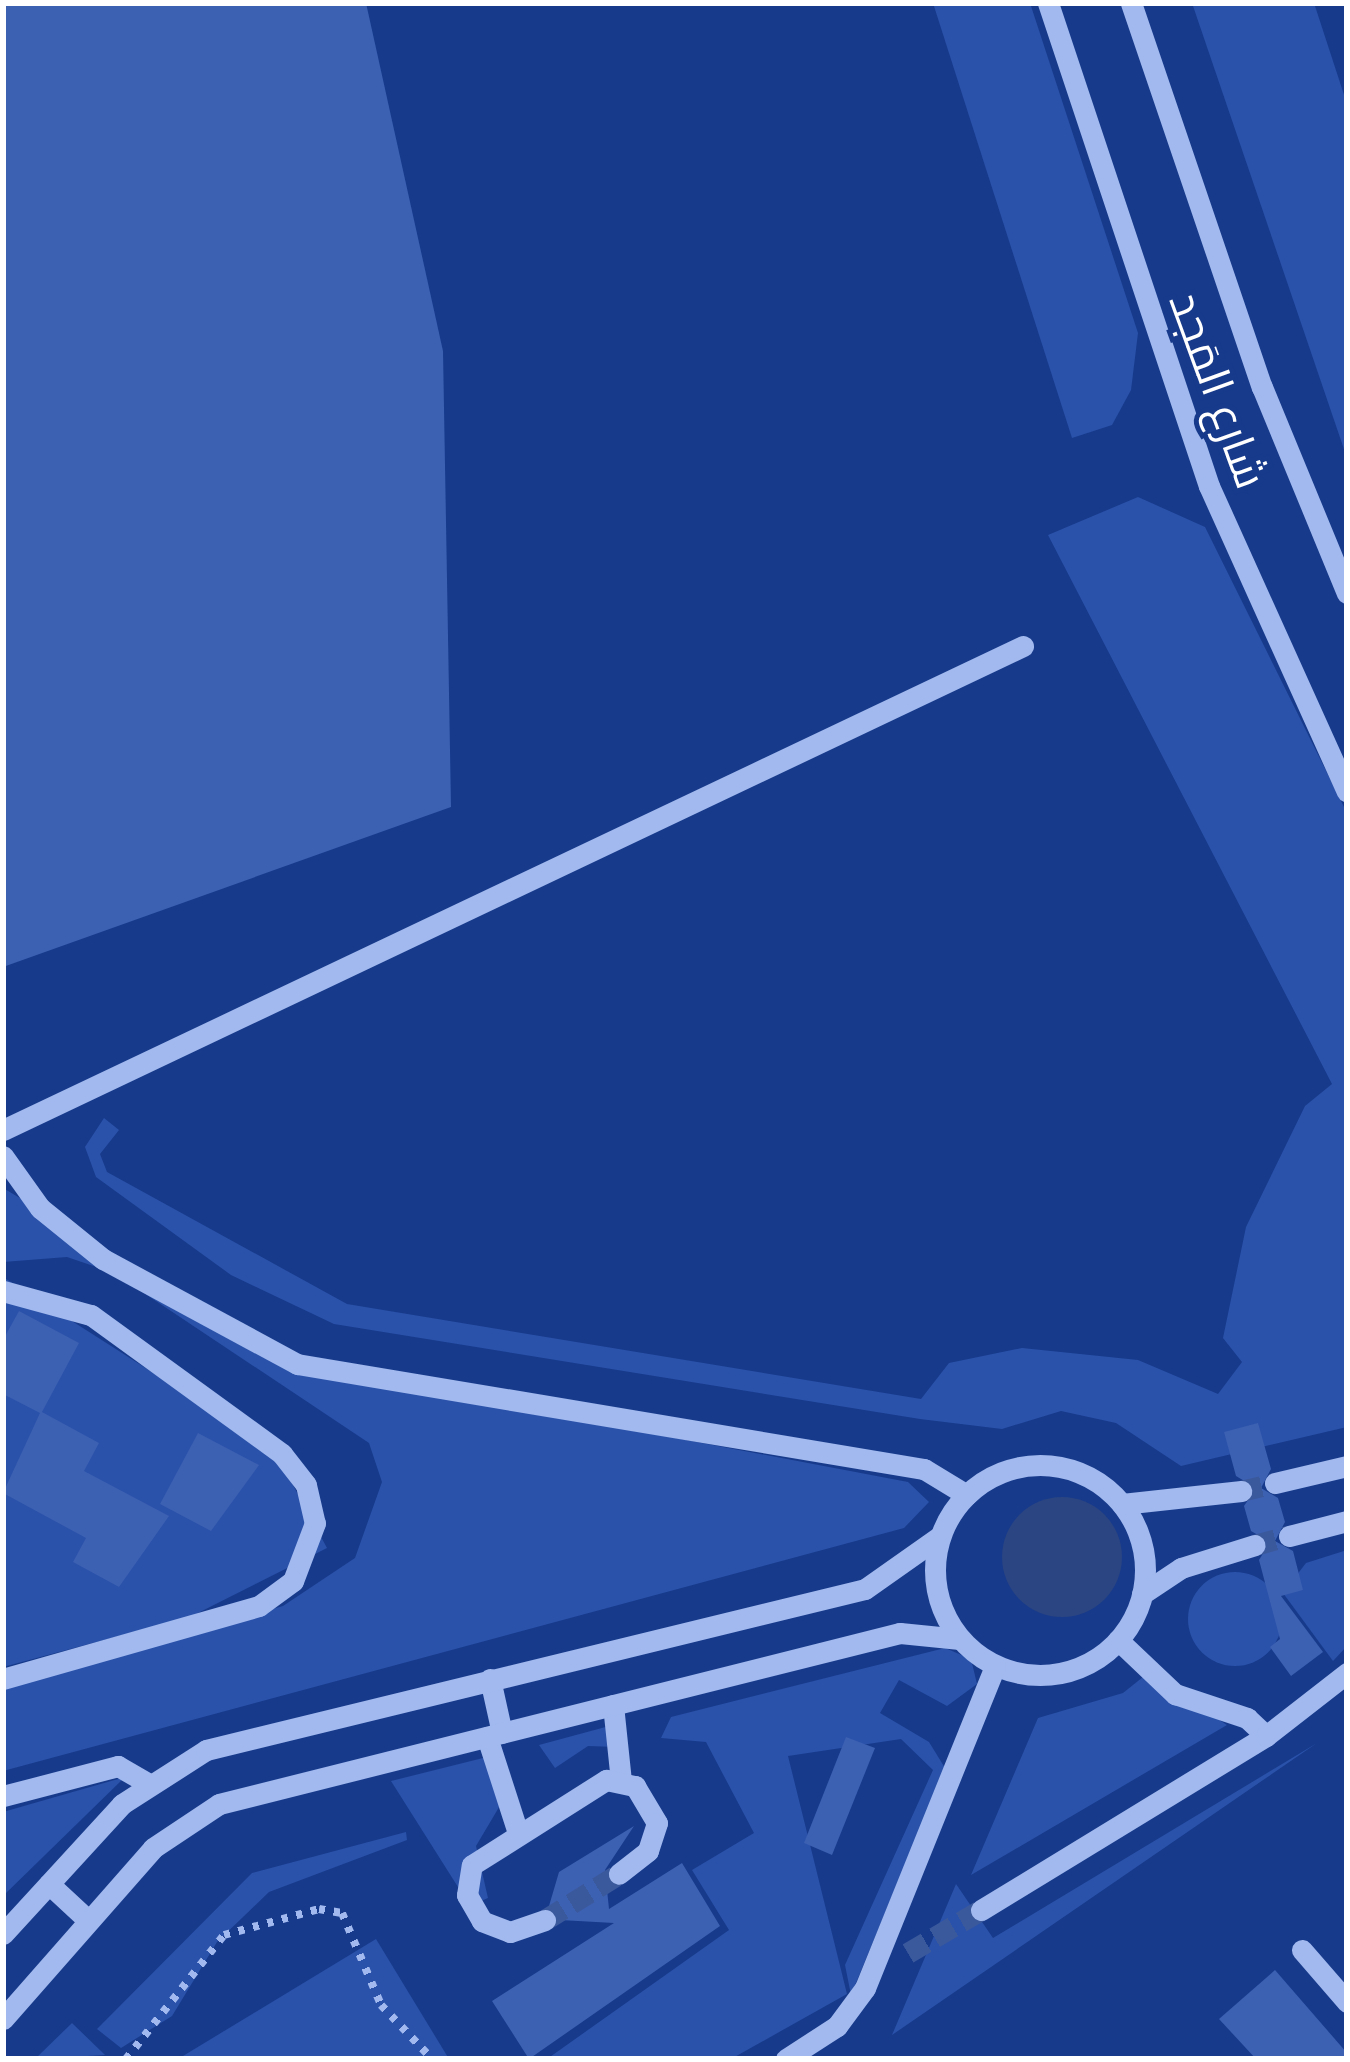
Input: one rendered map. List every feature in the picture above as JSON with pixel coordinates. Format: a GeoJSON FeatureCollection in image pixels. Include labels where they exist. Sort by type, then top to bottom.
{"type":"FeatureCollection","features":[{"type":"Feature","properties":{"kind":"street","name":"شارع المَجد"},"geometry":{"type":"LineString","coordinates":[[1048,3],[1208,487],[1347,790]]}},
{"type":"Feature","properties":{"kind":"street","name":"شارع المَجد"},"geometry":{"type":"LineString","coordinates":[[1131,3],[1262,387],[1347,593]]}},
{"type":"Feature","properties":{"kind":"street"},"geometry":{"type":"LineString","coordinates":[[3,1130],[1023,646]]}},
{"type":"Feature","properties":{"kind":"street"},"geometry":{"type":"LineString","coordinates":[[3,1156],[40,1208],[103,1259],[297,1364],[924,1469],[967,1495]]}},
{"type":"Feature","properties":{"kind":"street"},"geometry":{"type":"LineString","coordinates":[[3,1291],[91,1316],[282,1454],[306,1485],[315,1523],[293,1581],[259,1606],[3,1678]]}},
{"type":"Feature","properties":{"kind":"street"},"geometry":{"type":"LineString","coordinates":[[3,1934],[148,1783],[238,1740],[866,1589],[940,1536],[967,1495],[1046,1465],[1122,1504],[1240,1491]]}},
{"type":"Feature","properties":{"kind":"street"},"geometry":{"type":"LineString","coordinates":[[1274,1483],[1347,1466]]}},
{"type":"Feature","properties":{"kind":"street"},"geometry":{"type":"LineString","coordinates":[[1122,1504],[1140,1537],[1142,1594]]}},
{"type":"Feature","properties":{"kind":"street"},"geometry":{"type":"LineString","coordinates":[[1289,1536],[1347,1520]]}},
{"type":"Feature","properties":{"kind":"street"},"geometry":{"type":"LineString","coordinates":[[940,1536],[935,1581],[960,1639],[995,1666],[1072,1670],[1118,1640],[1142,1594],[1180,1568],[1255,1546]]}},
{"type":"Feature","properties":{"kind":"street"},"geometry":{"type":"LineString","coordinates":[[3,2018],[89,1921],[195,1815],[900,1633],[960,1639]]}},
{"type":"Feature","properties":{"kind":"street"},"geometry":{"type":"LineString","coordinates":[[1118,1640],[1175,1694],[1247,1718],[1266,1736]]}},
{"type":"Feature","properties":{"kind":"street"},"geometry":{"type":"LineString","coordinates":[[786,2059],[837,2026],[866,1988],[995,1666]]}},
{"type":"Feature","properties":{"kind":"street"},"geometry":{"type":"LineString","coordinates":[[981,1910],[1266,1736],[1347,1673]]}},
{"type":"Feature","properties":{"kind":"street"},"geometry":{"type":"LineString","coordinates":[[490,1679],[494,1735],[517,1830]]}},
{"type":"Feature","properties":{"kind":"street"},"geometry":{"type":"LineString","coordinates":[[613,1706],[621,1780]]}},
{"type":"Feature","properties":{"kind":"street"},"geometry":{"type":"LineString","coordinates":[[3,1796],[118,1766],[148,1783]]}},
{"type":"Feature","properties":{"kind":"street"},"geometry":{"type":"LineString","coordinates":[[545,1920],[495,1929],[467,1895],[472,1864],[592,1784],[621,1780],[646,1796],[657,1823],[648,1851],[620,1874]]}},
{"type":"Feature","properties":{"kind":"street"},"geometry":{"type":"LineString","coordinates":[[49,1884],[89,1921]]}},
{"type":"Feature","properties":{"kind":"street"},"geometry":{"type":"LineString","coordinates":[[1302,1951],[1347,2002]]}},
{"type":"Feature","properties":{"kind":"path"},"geometry":{"type":"LineString","coordinates":[[127,2059],[224,1935],[320,1909],[342,1913],[381,2005],[432,2059]]}},
{"type":"Feature","properties":{"kind":"shaded area"},"geometry":{"type":"Polygon","coordinates":[[[933,3],[1030,3],[1138,333],[1131,390],[1112,425],[1072,438],[933,3]]]}},
{"type":"Feature","properties":{"kind":"shaded area"},"geometry":{"type":"Polygon","coordinates":[[[1192,3],[1314,3],[1347,104],[1347,458],[1192,3]]]}},
{"type":"Feature","properties":{"kind":"shaded area"},"geometry":{"type":"Polygon","coordinates":[[[1138,497],[1205,527],[1347,813],[1347,1427],[1181,1466],[1116,1423],[1061,1411],[1002,1429],[334,1324],[231,1275],[96,1177],[85,1147],[104,1118],[119,1130],[100,1154],[107,1172],[347,1304],[921,1399],[949,1363],[1022,1348],[1138,1360],[1218,1394],[1242,1362],[1223,1338],[1246,1227],[1305,1106],[1332,1084],[1048,535],[1138,497]]]}},
{"type":"Feature","properties":{"kind":"shaded area"},"geometry":{"type":"Polygon","coordinates":[[[3,1188],[307,1368],[908,1482],[929,1502],[904,1528],[3,1771],[3,1686],[283,1606],[355,1558],[382,1482],[369,1443],[114,1273],[67,1257],[3,1262],[3,1188]]]}},
{"type":"Feature","properties":{"kind":"shaded area"},"geometry":{"type":"Polygon","coordinates":[[[3,1277],[274,1450],[327,1548],[190,1617],[3,1667],[3,1277]]]}},
{"type":"Feature","properties":{"kind":"shaded area"},"geometry":{"type":"Polygon","coordinates":[[[1062,1497],[1085,1501],[1105,1514],[1118,1534],[1122,1557],[1118,1580],[1105,1600],[1085,1613],[1062,1617],[1039,1613],[1019,1600],[1006,1580],[1002,1557],[1006,1534],[1019,1514],[1039,1501],[1062,1497]]]}},
{"type":"Feature","properties":{"kind":"shaded area"},"geometry":{"type":"Polygon","coordinates":[[[1347,1550],[1347,1646],[1333,1661],[1283,1593],[1306,1563],[1347,1550]]]}},
{"type":"Feature","properties":{"kind":"shaded area"},"geometry":{"type":"Polygon","coordinates":[[[1235,1572],[1268,1586],[1282,1619],[1268,1652],[1235,1666],[1202,1652],[1188,1619],[1202,1586],[1235,1572]]]}},
{"type":"Feature","properties":{"kind":"shaded area"},"geometry":{"type":"Polygon","coordinates":[[[945,1648],[971,1659],[977,1684],[947,1706],[899,1680],[880,1713],[929,1742],[945,1768],[851,1995],[845,1965],[933,1770],[901,1739],[788,1756],[847,1994],[731,2059],[547,2059],[729,1930],[692,1870],[754,1833],[706,1742],[661,1738],[671,1717],[945,1648]]]}},
{"type":"Feature","properties":{"kind":"shaded area"},"geometry":{"type":"Polygon","coordinates":[[[1148,1673],[1227,1725],[971,1875],[1038,1718],[1123,1693],[1148,1673]]]}},
{"type":"Feature","properties":{"kind":"shaded area"},"geometry":{"type":"Polygon","coordinates":[[[613,1725],[618,1747],[588,1746],[555,1768],[539,1745],[613,1725]]]}},
{"type":"Feature","properties":{"kind":"shaded area"},"geometry":{"type":"Polygon","coordinates":[[[1317,1743],[892,2035],[956,1884],[993,1938],[1317,1743]]]}},
{"type":"Feature","properties":{"kind":"shaded area"},"geometry":{"type":"Polygon","coordinates":[[[487,1757],[508,1792],[476,1846],[488,1898],[470,1906],[391,1781],[487,1757]]]}},
{"type":"Feature","properties":{"kind":"shaded area"},"geometry":{"type":"Polygon","coordinates":[[[125,1777],[3,1896],[3,1812],[125,1777]]]}},
{"type":"Feature","properties":{"kind":"shaded area"},"geometry":{"type":"Polygon","coordinates":[[[406,1832],[407,1840],[269,1892],[217,1942],[172,2016],[121,2048],[97,2029],[252,1873],[406,1832]]]}},
{"type":"Feature","properties":{"kind":"shaded area"},"geometry":{"type":"Polygon","coordinates":[[[376,1939],[449,2059],[178,2059],[376,1939]]]}},
{"type":"Feature","properties":{"kind":"shaded area"},"geometry":{"type":"Polygon","coordinates":[[[72,2023],[105,2055],[35,2059],[72,2023]]]}},
{"type":"Feature","properties":{"kind":"building"},"geometry":{"type":"Polygon","coordinates":[[[3,3],[366,3],[443,351],[451,807],[3,967],[3,3]]]}},
{"type":"Feature","properties":{"kind":"building"},"geometry":{"type":"Polygon","coordinates":[[[19,1311],[79,1343],[42,1412],[99,1443],[84,1471],[169,1516],[119,1587],[73,1562],[86,1538],[3,1493],[40,1413],[3,1394],[3,1340],[19,1311]]]}},
{"type":"Feature","properties":{"kind":"building"},"geometry":{"type":"Polygon","coordinates":[[[1258,1423],[1271,1469],[1261,1488],[1278,1498],[1285,1522],[1275,1541],[1293,1551],[1303,1590],[1281,1596],[1323,1652],[1291,1676],[1270,1647],[1280,1639],[1259,1560],[1270,1542],[1251,1531],[1244,1506],[1256,1488],[1236,1476],[1224,1432],[1258,1423]]]}},
{"type":"Feature","properties":{"kind":"building"},"geometry":{"type":"Polygon","coordinates":[[[198,1433],[259,1465],[211,1531],[160,1504],[198,1433]]]}},
{"type":"Feature","properties":{"kind":"building"},"geometry":{"type":"Polygon","coordinates":[[[846,1737],[875,1748],[832,1855],[804,1843],[846,1737]]]}},
{"type":"Feature","properties":{"kind":"building"},"geometry":{"type":"Polygon","coordinates":[[[634,1826],[605,1870],[609,1909],[682,1863],[720,1926],[529,2059],[492,2001],[614,1923],[560,1920],[549,1906],[559,1872],[634,1826]]]}},
{"type":"Feature","properties":{"kind":"building"},"geometry":{"type":"Polygon","coordinates":[[[1275,1970],[1347,2053],[1347,2059],[1256,2059],[1219,2019],[1275,1970]]]}},
{"type":"Feature","properties":{"kind":"tunnel"},"geometry":{"type":"LineString","coordinates":[[1241,1491],[1275,1483]]}},
{"type":"Feature","properties":{"kind":"tunnel"},"geometry":{"type":"LineString","coordinates":[[1255,1545],[1289,1536]]}},
{"type":"Feature","properties":{"kind":"tunnel"},"geometry":{"type":"LineString","coordinates":[[545,1920],[619,1874]]}},
{"type":"Feature","properties":{"kind":"tunnel"},"geometry":{"type":"LineString","coordinates":[[908,1953],[981,1910]]}}]}
